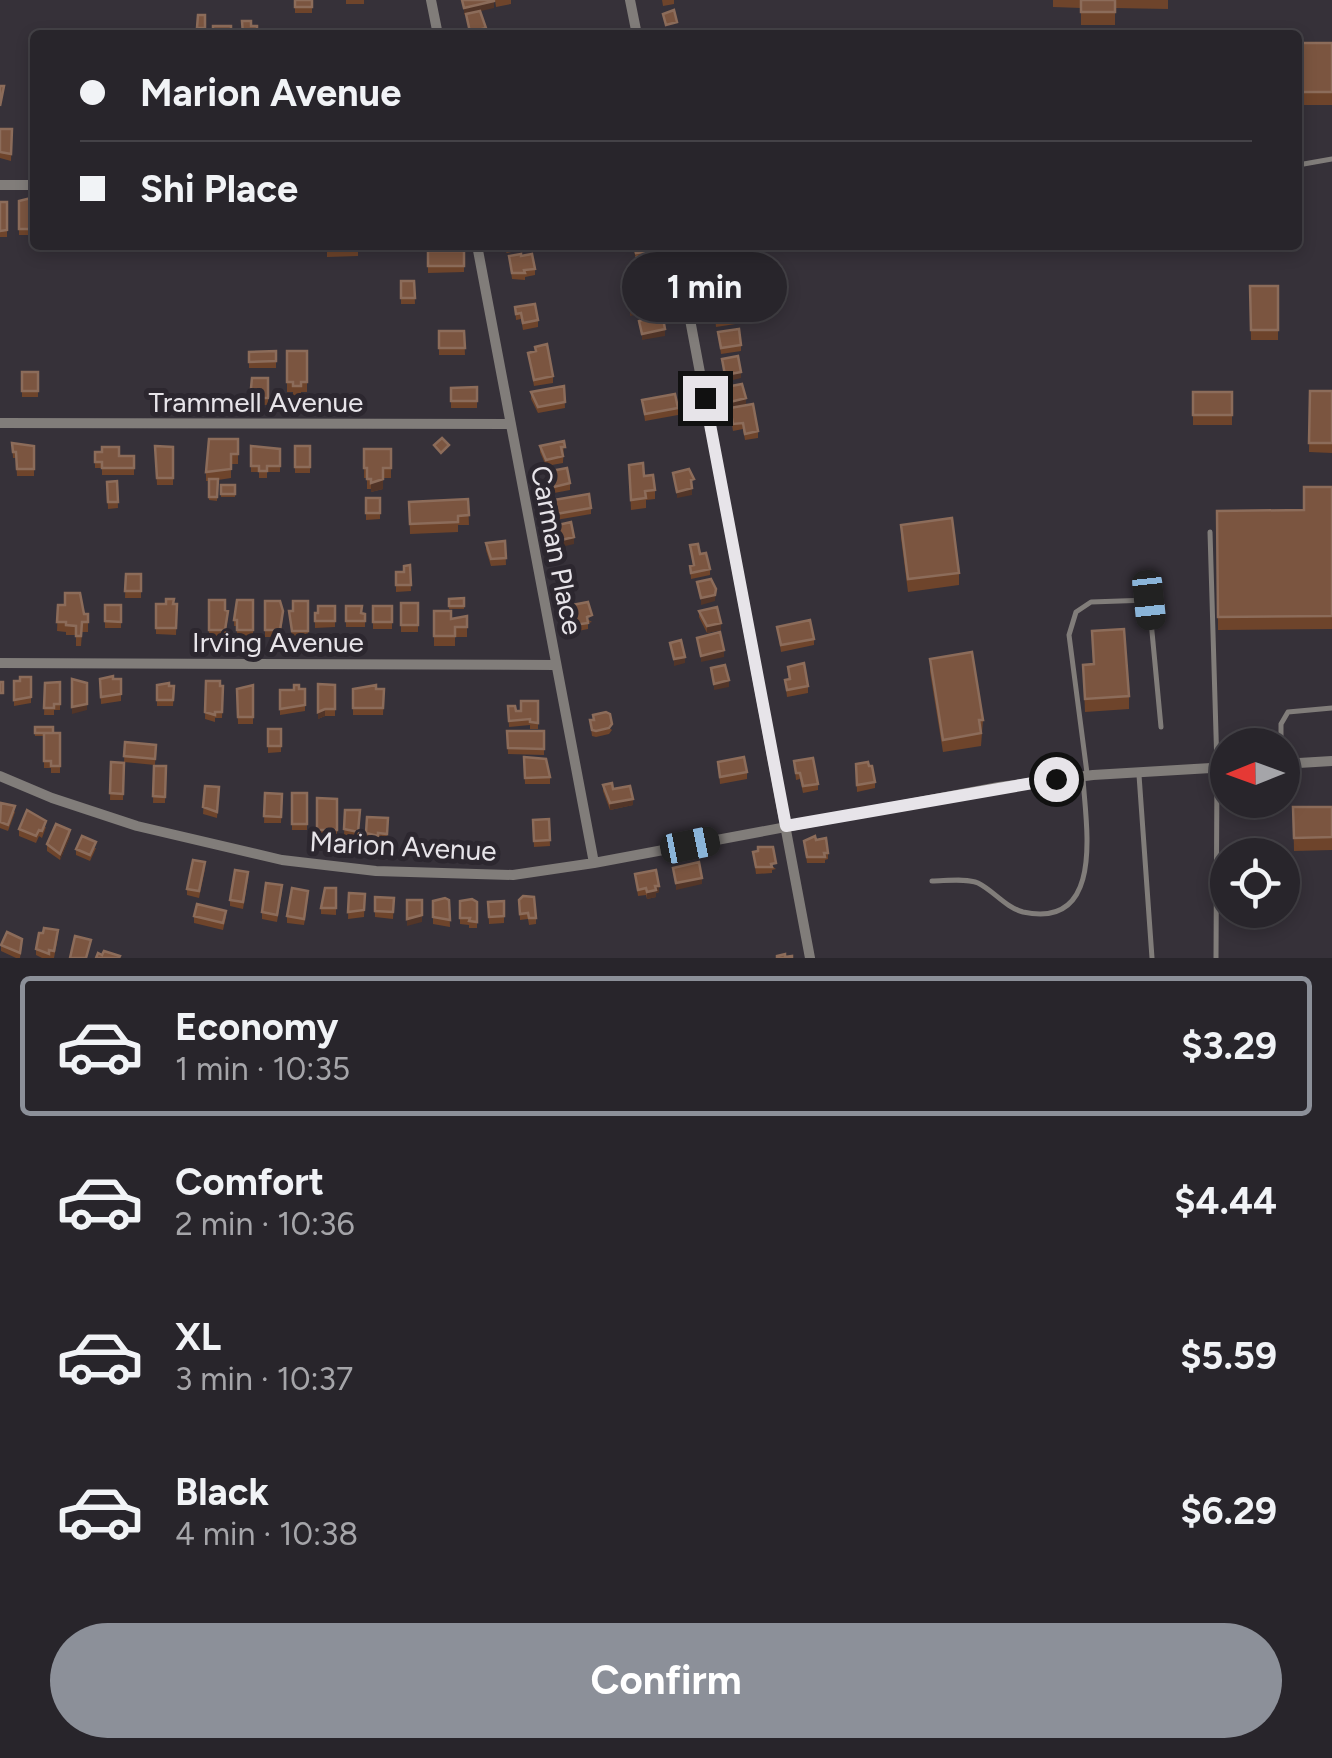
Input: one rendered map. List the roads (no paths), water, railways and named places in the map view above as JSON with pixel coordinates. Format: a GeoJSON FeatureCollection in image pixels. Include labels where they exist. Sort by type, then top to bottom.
{"type":"FeatureCollection","features":[{"type":"Feature","properties":{"kind":"street"},"geometry":{"type":"LineString","coordinates":[[431,0],[437,30]]}},
{"type":"Feature","properties":{"kind":"street"},"geometry":{"type":"LineString","coordinates":[[630,0],[635,30]]}},
{"type":"Feature","properties":{"kind":"street"},"geometry":{"type":"LineString","coordinates":[[0,184],[30,184]]}},
{"type":"Feature","properties":{"kind":"street","name":"Carman Place"},"geometry":{"type":"LineString","coordinates":[[478,250],[594,863]]}},
{"type":"Feature","properties":{"kind":"street"},"geometry":{"type":"LineString","coordinates":[[677,250],[810,958]]}},
{"type":"Feature","properties":{"kind":"street","name":"Trammell Avenue"},"geometry":{"type":"LineString","coordinates":[[0,424],[511,424]]}},
{"type":"Feature","properties":{"kind":"street","name":"Irving Avenue"},"geometry":{"type":"LineString","coordinates":[[0,663],[556,665]]}},
{"type":"Feature","properties":{"kind":"street"},"geometry":{"type":"LineString","coordinates":[[1300,763],[1332,762]]}},
{"type":"Feature","properties":{"kind":"street","name":"Marion Avenue"},"geometry":{"type":"LineString","coordinates":[[0,776],[136,826],[282,860],[432,875],[513,874],[594,863],[999,787],[1085,776],[1210,768]]}},
{"type":"Feature","properties":{"kind":"lane"},"geometry":{"type":"LineString","coordinates":[[1302,164],[1332,159]]}},
{"type":"Feature","properties":{"kind":"lane"},"geometry":{"type":"LineString","coordinates":[[1210,532],[1220,728]]}},
{"type":"Feature","properties":{"kind":"lane"},"geometry":{"type":"LineString","coordinates":[[932,881],[976,882],[998,900],[1024,912],[1055,911],[1076,897],[1084,884],[1088,852],[1085,776],[1070,636],[1076,612],[1091,602],[1149,600],[1161,727]]}},
{"type":"Feature","properties":{"kind":"lane"},"geometry":{"type":"LineString","coordinates":[[1281,728],[1288,712],[1332,708]]}},
{"type":"Feature","properties":{"kind":"lane"},"geometry":{"type":"LineString","coordinates":[[1139,772],[1152,958]]}},
{"type":"Feature","properties":{"kind":"lane"},"geometry":{"type":"LineString","coordinates":[[1216,958],[1220,818]]}}]}
